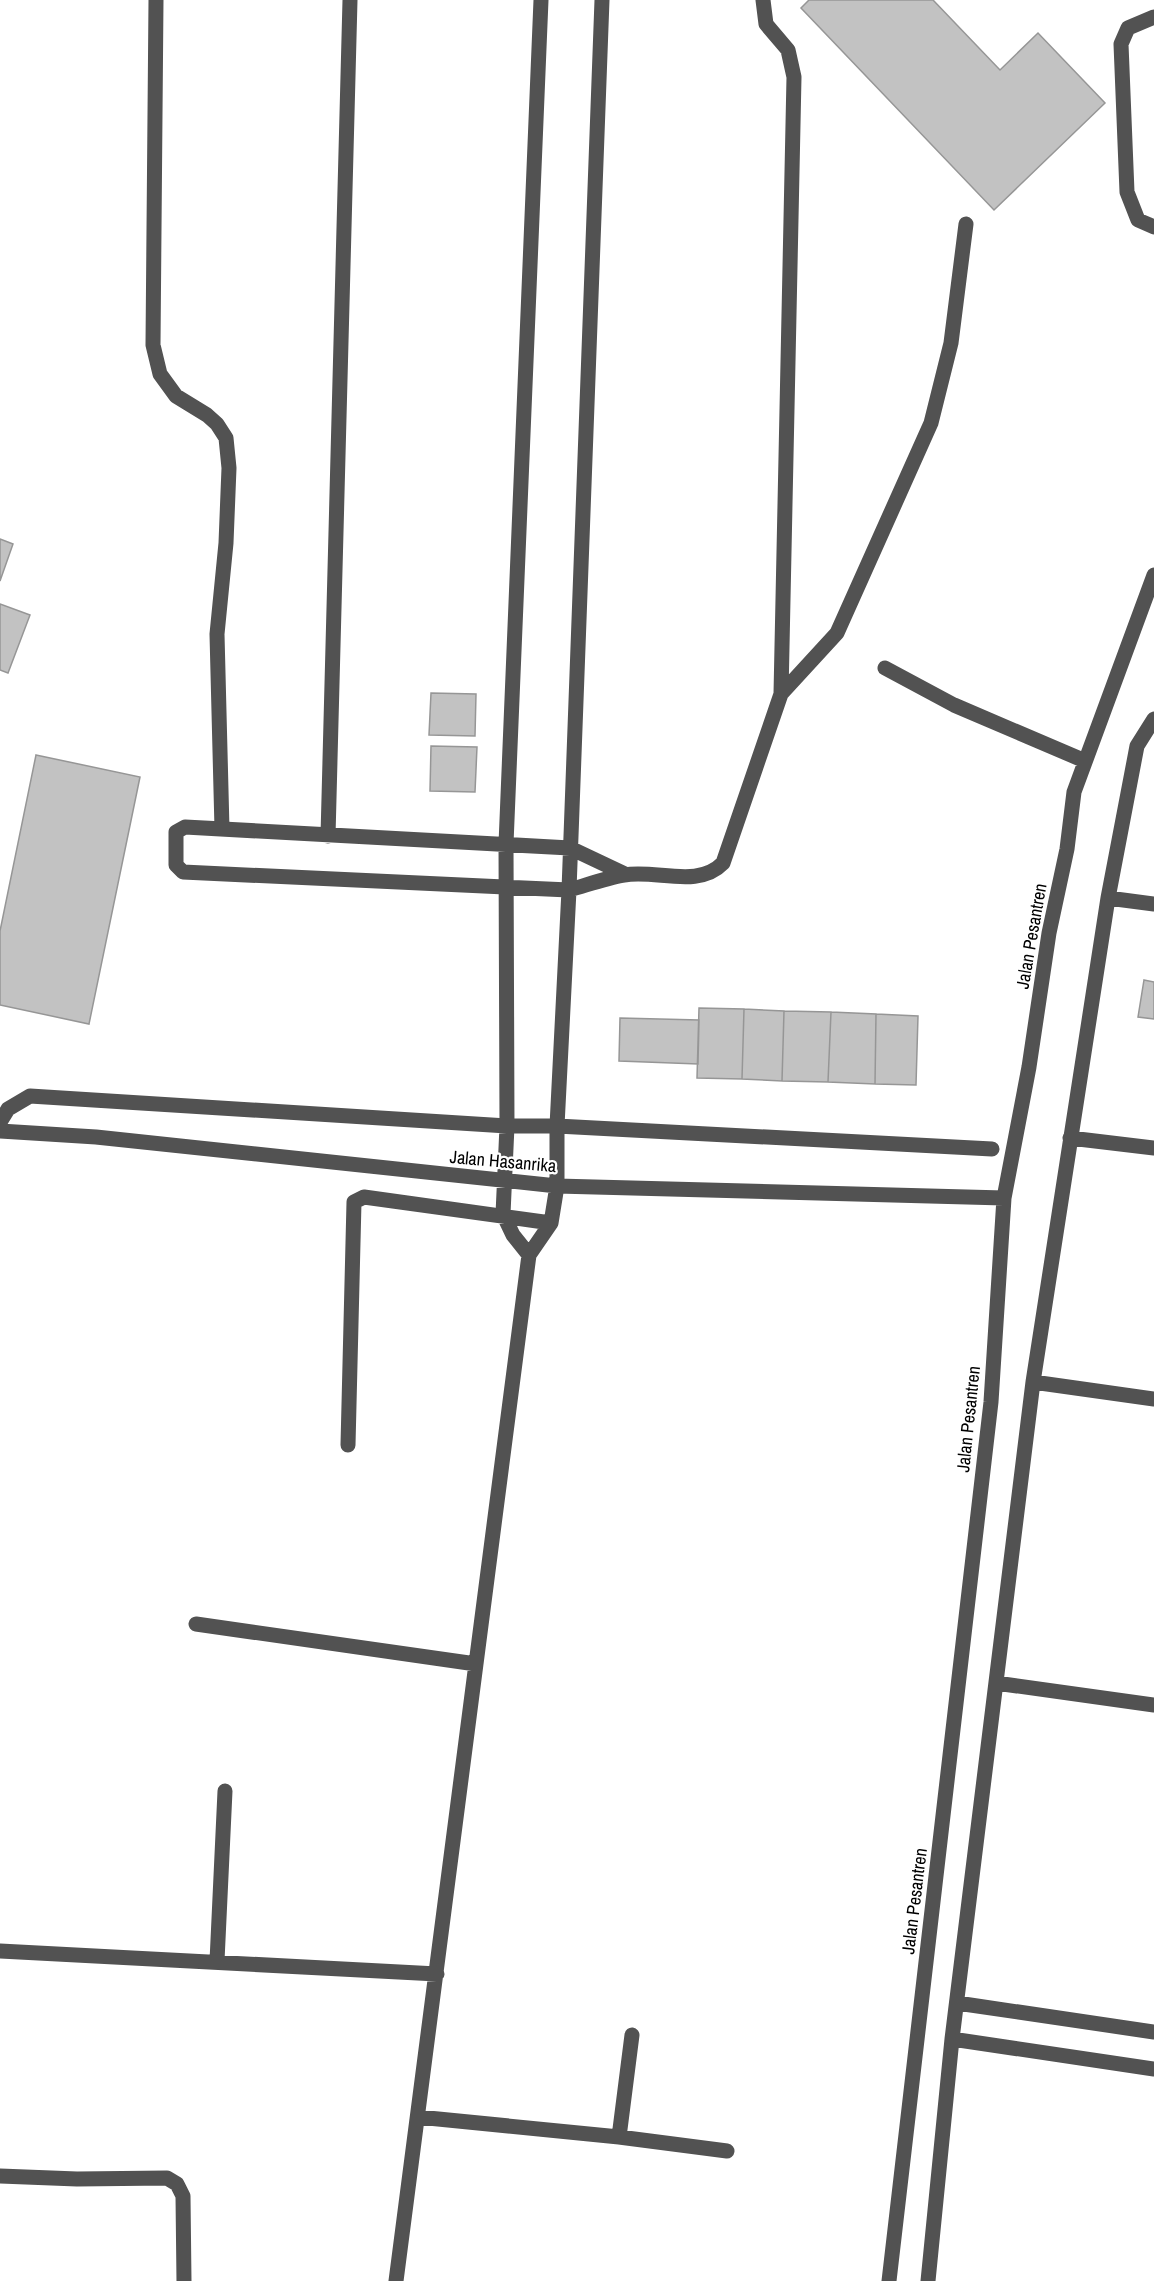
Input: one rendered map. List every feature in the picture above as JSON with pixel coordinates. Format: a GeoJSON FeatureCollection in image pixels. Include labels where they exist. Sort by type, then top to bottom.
{"type":"FeatureCollection","features":[{"type":"Feature","properties":{"kind":"street"},"geometry":{"type":"LineString","coordinates":[[156,0],[153,345],[160,374],[176,396],[217,424],[226,438],[229,468],[226,543],[218,634],[222,829]]}},
{"type":"Feature","properties":{"kind":"street"},"geometry":{"type":"LineString","coordinates":[[328,836],[350,0]]}},
{"type":"Feature","properties":{"kind":"street"},"geometry":{"type":"LineString","coordinates":[[528,1255],[513,1235],[503,1214],[507,1126],[506,844],[541,0]]}},
{"type":"Feature","properties":{"kind":"street"},"geometry":{"type":"LineString","coordinates":[[396,2281],[528,1255],[551,1223],[557,1186],[557,1126],[569,890],[602,0]]}},
{"type":"Feature","properties":{"kind":"street"},"geometry":{"type":"LineString","coordinates":[[625,874],[570,848],[328,836],[185,826],[176,832],[178,870],[569,890],[625,874],[702,876],[715,872],[723,863],[782,694],[794,77],[788,50],[766,24],[763,0]]}},
{"type":"Feature","properties":{"kind":"street"},"geometry":{"type":"LineString","coordinates":[[1154,17],[1128,28],[1121,44],[1127,192],[1138,220],[1154,227]]}},
{"type":"Feature","properties":{"kind":"street"},"geometry":{"type":"LineString","coordinates":[[782,694],[837,633],[931,423],[951,343],[966,224]]}},
{"type":"Feature","properties":{"kind":"street","name":"Jalan Pesantren"},"geometry":{"type":"LineString","coordinates":[[889,2281],[991,1401],[1004,1198],[1029,1067],[1049,933],[1067,849],[1074,792],[1154,575]]}},
{"type":"Feature","properties":{"kind":"street"},"geometry":{"type":"LineString","coordinates":[[885,668],[954,705],[1085,760]]}},
{"type":"Feature","properties":{"kind":"street"},"geometry":{"type":"LineString","coordinates":[[928,2281],[952,2039],[1033,1382],[1108,898],[1137,746],[1154,719]]}},
{"type":"Feature","properties":{"kind":"street"},"geometry":{"type":"LineString","coordinates":[[1108,898],[1154,904]]}},
{"type":"Feature","properties":{"kind":"street"},"geometry":{"type":"LineString","coordinates":[[0,1122],[8,1109],[30,1096],[507,1126],[557,1126],[992,1149]]}},
{"type":"Feature","properties":{"kind":"street","name":"Jalan Hasanrika"},"geometry":{"type":"LineString","coordinates":[[0,1131],[96,1137],[557,1186],[1004,1198]]}},
{"type":"Feature","properties":{"kind":"street"},"geometry":{"type":"LineString","coordinates":[[1070,1138],[1154,1148]]}},
{"type":"Feature","properties":{"kind":"street"},"geometry":{"type":"LineString","coordinates":[[348,1445],[354,1202],[364,1197],[503,1214],[551,1223]]}},
{"type":"Feature","properties":{"kind":"street"},"geometry":{"type":"LineString","coordinates":[[1033,1382],[1154,1399]]}},
{"type":"Feature","properties":{"kind":"street"},"geometry":{"type":"LineString","coordinates":[[196,1624],[476,1664]]}},
{"type":"Feature","properties":{"kind":"street"},"geometry":{"type":"LineString","coordinates":[[996,1683],[1154,1705]]}},
{"type":"Feature","properties":{"kind":"street"},"geometry":{"type":"LineString","coordinates":[[217,1961],[225,1791]]}},
{"type":"Feature","properties":{"kind":"street"},"geometry":{"type":"LineString","coordinates":[[0,1951],[436,1974]]}},
{"type":"Feature","properties":{"kind":"street"},"geometry":{"type":"LineString","coordinates":[[957,2003],[1154,2032]]}},
{"type":"Feature","properties":{"kind":"street"},"geometry":{"type":"LineString","coordinates":[[619,2137],[632,2035]]}},
{"type":"Feature","properties":{"kind":"street"},"geometry":{"type":"LineString","coordinates":[[952,2039],[1154,2069]]}},
{"type":"Feature","properties":{"kind":"street"},"geometry":{"type":"LineString","coordinates":[[418,2117],[619,2137],[727,2151]]}},
{"type":"Feature","properties":{"kind":"street"},"geometry":{"type":"LineString","coordinates":[[0,2176],[77,2179],[167,2178],[177,2184],[183,2196],[184,2281]]}},
{"type":"Feature","properties":{"kind":"building"},"geometry":{"type":"Polygon","coordinates":[[[809,0],[933,0],[1000,70],[1038,33],[1105,103],[994,210],[801,8],[809,0]]]}},
{"type":"Feature","properties":{"kind":"building"},"geometry":{"type":"Polygon","coordinates":[[[0,539],[13,544],[0,581],[0,539]]]}},
{"type":"Feature","properties":{"kind":"building"},"geometry":{"type":"Polygon","coordinates":[[[0,604],[30,615],[8,673],[0,670],[0,604]]]}},
{"type":"Feature","properties":{"kind":"building"},"geometry":{"type":"Polygon","coordinates":[[[431,693],[476,694],[475,736],[429,735],[431,693]]]}},
{"type":"Feature","properties":{"kind":"building"},"geometry":{"type":"Polygon","coordinates":[[[431,746],[477,747],[475,792],[430,791],[431,746]]]}},
{"type":"Feature","properties":{"kind":"building"},"geometry":{"type":"Polygon","coordinates":[[[36,755],[140,777],[89,1024],[0,1005],[0,931],[36,755]]]}},
{"type":"Feature","properties":{"kind":"building"},"geometry":{"type":"Polygon","coordinates":[[[1144,980],[1154,982],[1154,1019],[1138,1017],[1144,980]]]}},
{"type":"Feature","properties":{"kind":"building"},"geometry":{"type":"Polygon","coordinates":[[[699,1008],[744,1009],[742,1079],[697,1078],[699,1008]]]}},
{"type":"Feature","properties":{"kind":"building"},"geometry":{"type":"Polygon","coordinates":[[[744,1009],[784,1011],[782,1081],[742,1079],[744,1009]]]}},
{"type":"Feature","properties":{"kind":"building"},"geometry":{"type":"Polygon","coordinates":[[[784,1011],[831,1012],[828,1082],[782,1081],[784,1011]]]}},
{"type":"Feature","properties":{"kind":"building"},"geometry":{"type":"Polygon","coordinates":[[[831,1012],[876,1014],[875,1084],[828,1082],[831,1012]]]}},
{"type":"Feature","properties":{"kind":"building"},"geometry":{"type":"Polygon","coordinates":[[[876,1014],[918,1016],[916,1085],[875,1084],[876,1014]]]}},
{"type":"Feature","properties":{"kind":"building"},"geometry":{"type":"Polygon","coordinates":[[[620,1018],[699,1020],[698,1064],[619,1061],[620,1018]]]}}]}
